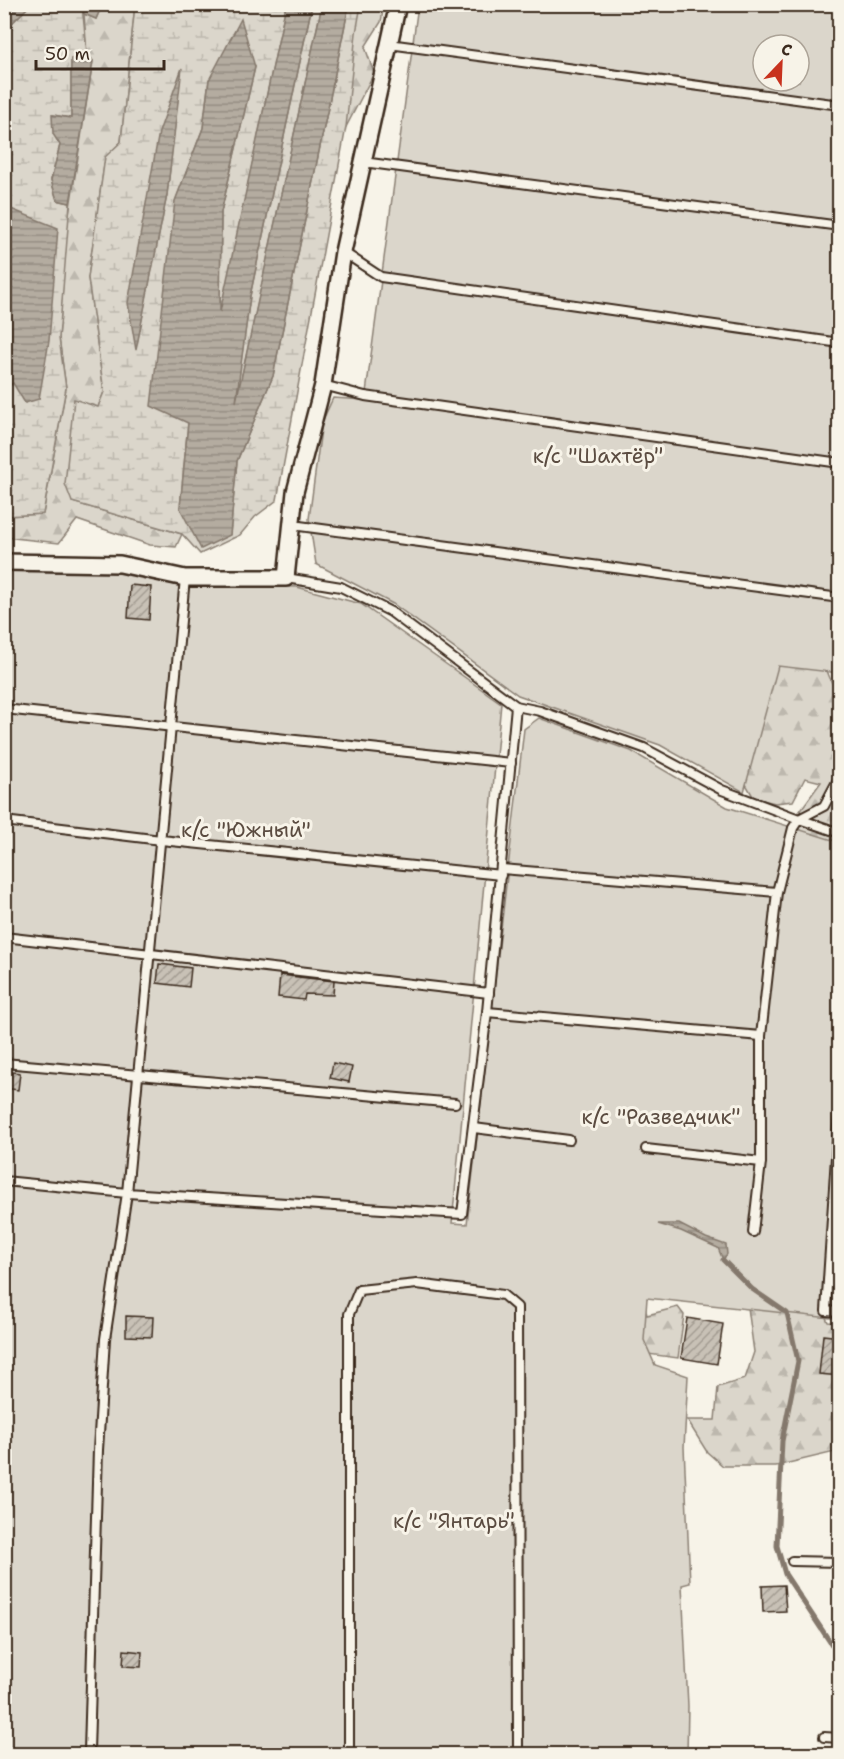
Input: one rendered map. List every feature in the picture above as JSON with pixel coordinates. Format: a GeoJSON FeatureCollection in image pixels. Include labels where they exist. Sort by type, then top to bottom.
{"type":"FeatureCollection","features":[{"type":"Feature","properties":{"kind":"street"},"geometry":{"type":"LineString","coordinates":[[4,562],[120,564],[185,578],[286,578],[295,492],[323,385],[343,252],[398,4]]}},
{"type":"Feature","properties":{"kind":"lane"},"geometry":{"type":"LineString","coordinates":[[389,44],[840,105]]}},
{"type":"Feature","properties":{"kind":"lane"},"geometry":{"type":"LineString","coordinates":[[363,162],[840,226]]}},
{"type":"Feature","properties":{"kind":"lane"},"geometry":{"type":"LineString","coordinates":[[343,252],[381,277],[840,343]]}},
{"type":"Feature","properties":{"kind":"lane"},"geometry":{"type":"LineString","coordinates":[[323,385],[377,397],[840,463]]}},
{"type":"Feature","properties":{"kind":"lane"},"geometry":{"type":"LineString","coordinates":[[292,525],[840,598]]}},
{"type":"Feature","properties":{"kind":"lane"},"geometry":{"type":"LineString","coordinates":[[89,1751],[98,1450],[105,1339],[127,1193],[185,578]]}},
{"type":"Feature","properties":{"kind":"lane"},"geometry":{"type":"LineString","coordinates":[[286,578],[340,587],[391,612],[516,706],[540,711],[644,748],[722,790],[840,833]]}},
{"type":"Feature","properties":{"kind":"lane"},"geometry":{"type":"LineString","coordinates":[[4,1181],[127,1193],[462,1214],[474,1128],[502,872],[516,706]]}},
{"type":"Feature","properties":{"kind":"lane"},"geometry":{"type":"LineString","coordinates":[[4,709],[511,763]]}},
{"type":"Feature","properties":{"kind":"lane"},"geometry":{"type":"LineString","coordinates":[[753,1232],[761,1162],[761,1036],[777,892],[793,828],[799,819],[824,806],[840,776]]}},
{"type":"Feature","properties":{"kind":"lane"},"geometry":{"type":"LineString","coordinates":[[4,821],[160,840],[502,872],[777,892]]}},
{"type":"Feature","properties":{"kind":"lane"},"geometry":{"type":"LineString","coordinates":[[4,938],[489,993]]}},
{"type":"Feature","properties":{"kind":"lane"},"geometry":{"type":"LineString","coordinates":[[487,1011],[761,1036]]}},
{"type":"Feature","properties":{"kind":"lane"},"geometry":{"type":"LineString","coordinates":[[4,1063],[455,1103]]}},
{"type":"Feature","properties":{"kind":"lane"},"geometry":{"type":"LineString","coordinates":[[840,1095],[836,1195],[826,1311],[840,1311]]}},
{"type":"Feature","properties":{"kind":"lane"},"geometry":{"type":"LineString","coordinates":[[474,1128],[569,1140]]}},
{"type":"Feature","properties":{"kind":"lane"},"geometry":{"type":"LineString","coordinates":[[646,1149],[761,1162]]}},
{"type":"Feature","properties":{"kind":"lane"},"geometry":{"type":"LineString","coordinates":[[349,1755],[349,1314],[358,1290],[417,1284],[503,1295],[517,1306],[518,1755]]}},
{"type":"Feature","properties":{"kind":"lane"},"geometry":{"type":"LineString","coordinates":[[792,1562],[840,1562]]}},
{"type":"Feature","properties":{"kind":"lane"},"geometry":{"type":"LineString","coordinates":[[824,1737],[840,1738]]}},
{"type":"Feature","properties":{"kind":"green space"},"geometry":{"type":"Polygon","coordinates":[[[30,5],[82,5],[87,54],[71,59],[71,118],[53,115],[60,145],[51,180],[57,200],[70,203],[59,338],[66,388],[43,514],[5,516],[5,389],[13,383],[6,207],[4,11],[12,23],[30,5]]]}},
{"type":"Feature","properties":{"kind":"green space"},"geometry":{"type":"Polygon","coordinates":[[[102,5],[135,5],[121,142],[105,158],[88,278],[104,392],[98,407],[74,400],[72,502],[182,534],[176,547],[150,545],[77,520],[59,543],[5,537],[4,516],[43,514],[66,388],[59,338],[67,227],[93,61],[87,54],[84,14],[96,19],[102,5]]]}},
{"type":"Feature","properties":{"kind":"green space"},"geometry":{"type":"Polygon","coordinates":[[[135,5],[286,5],[220,316],[221,212],[255,67],[209,79],[203,128],[175,202],[188,423],[180,508],[230,534],[237,461],[273,376],[349,5],[361,5],[346,127],[277,500],[255,517],[240,535],[200,554],[182,534],[72,502],[65,484],[74,399],[98,407],[104,392],[88,278],[105,157],[121,142],[135,5]],[[181,71],[136,348],[167,195],[181,71]]]}},
{"type":"Feature","properties":{"kind":"green space"},"geometry":{"type":"Polygon","coordinates":[[[312,5],[322,5],[234,413],[250,296],[312,5]]]}},
{"type":"Feature","properties":{"kind":"green space"},"geometry":{"type":"Polygon","coordinates":[[[355,5],[384,5],[381,22],[365,47],[374,73],[346,127],[335,117],[355,5]]]}},
{"type":"Feature","properties":{"kind":"green space","name":"к/с \"Шахтёр\""},"geometry":{"type":"Polygon","coordinates":[[[418,5],[839,5],[839,673],[778,666],[744,792],[660,745],[518,695],[393,604],[316,564],[309,519],[322,422],[333,398],[365,400],[418,5]]]}},
{"type":"Feature","properties":{"kind":"green space"},"geometry":{"type":"Polygon","coordinates":[[[5,568],[121,570],[186,588],[211,584],[297,587],[361,604],[501,703],[452,1223],[467,1224],[524,729],[539,718],[631,751],[727,807],[839,842],[839,1319],[647,1298],[644,1340],[655,1365],[688,1376],[684,1447],[690,1583],[682,1585],[688,1706],[687,1754],[5,1754],[5,568]]]}},
{"type":"Feature","properties":{"kind":"green space"},"geometry":{"type":"Polygon","coordinates":[[[820,654],[832,683],[840,678],[840,1041],[815,1293],[828,1322],[839,1323],[840,1397],[835,1452],[776,1466],[723,1466],[707,1452],[687,1420],[715,1420],[718,1387],[745,1379],[754,1352],[747,1300],[773,848],[821,782],[805,778],[793,801],[775,803],[754,798],[737,769],[766,669],[820,654]]]}},
{"type":"Feature","properties":{"kind":"green space"},"geometry":{"type":"Polygon","coordinates":[[[641,1291],[647,1315],[678,1307],[684,1315],[678,1358],[617,1350],[641,1291]]]}},
{"type":"Feature","properties":{"kind":"shaded area"},"geometry":{"type":"Polygon","coordinates":[[[5,4],[30,5],[12,23],[5,11],[5,4]]]}},
{"type":"Feature","properties":{"kind":"shaded area"},"geometry":{"type":"Polygon","coordinates":[[[82,5],[102,5],[96,19],[84,14],[82,5]]]}},
{"type":"Feature","properties":{"kind":"shaded area"},"geometry":{"type":"Polygon","coordinates":[[[286,5],[312,5],[250,296],[236,402],[322,5],[349,5],[273,376],[237,461],[230,535],[201,549],[180,508],[188,423],[151,406],[175,201],[203,128],[209,80],[241,19],[255,67],[221,212],[220,312],[286,5]]]}},
{"type":"Feature","properties":{"kind":"shaded area"},"geometry":{"type":"Polygon","coordinates":[[[87,54],[93,61],[70,203],[57,200],[51,180],[60,145],[53,134],[52,115],[71,118],[71,59],[87,54]]]}},
{"type":"Feature","properties":{"kind":"shaded area"},"geometry":{"type":"Polygon","coordinates":[[[182,68],[167,195],[136,350],[128,303],[159,132],[182,68]]]}},
{"type":"Feature","properties":{"kind":"shaded area"},"geometry":{"type":"Polygon","coordinates":[[[5,135],[6,207],[58,228],[49,341],[39,399],[25,403],[13,383],[5,389],[5,135]]]}},
{"type":"Feature","properties":{"kind":"shaded area"},"geometry":{"type":"Polygon","coordinates":[[[658,1224],[679,1224],[726,1245],[727,1254],[723,1260],[718,1248],[681,1231],[658,1224]]]}},
{"type":"Feature","properties":{"kind":"building"},"geometry":{"type":"Polygon","coordinates":[[[130,585],[151,587],[149,620],[128,618],[130,585]]]}},
{"type":"Feature","properties":{"kind":"building"},"geometry":{"type":"Polygon","coordinates":[[[159,964],[191,968],[189,987],[157,983],[159,964]]]}},
{"type":"Feature","properties":{"kind":"building"},"geometry":{"type":"Polygon","coordinates":[[[280,975],[334,981],[333,995],[305,994],[304,1000],[278,997],[280,975]]]}},
{"type":"Feature","properties":{"kind":"building"},"geometry":{"type":"Polygon","coordinates":[[[333,1063],[352,1067],[349,1082],[330,1078],[333,1063]]]}},
{"type":"Feature","properties":{"kind":"building"},"geometry":{"type":"Polygon","coordinates":[[[4,1071],[20,1073],[18,1090],[4,1088],[4,1071]]]}},
{"type":"Feature","properties":{"kind":"building"},"geometry":{"type":"Polygon","coordinates":[[[126,1316],[153,1317],[152,1337],[126,1336],[126,1316]]]}},
{"type":"Feature","properties":{"kind":"building"},"geometry":{"type":"Polygon","coordinates":[[[687,1318],[723,1324],[717,1364],[681,1358],[687,1318]]]}},
{"type":"Feature","properties":{"kind":"building"},"geometry":{"type":"Polygon","coordinates":[[[823,1335],[840,1337],[840,1376],[819,1374],[823,1335]]]}},
{"type":"Feature","properties":{"kind":"building"},"geometry":{"type":"Polygon","coordinates":[[[784,1585],[786,1611],[763,1612],[762,1586],[784,1585]]]}},
{"type":"Feature","properties":{"kind":"building"},"geometry":{"type":"Polygon","coordinates":[[[124,1650],[142,1652],[141,1667],[123,1666],[124,1650]]]}},
{"type":"Feature","properties":{"kind":"waterway"},"geometry":{"type":"LineString","coordinates":[[723,1260],[752,1289],[787,1313],[798,1361],[782,1441],[777,1546],[785,1574],[840,1657]]}},
{"type":"Feature","properties":{"kind":"park label","name":"к/с \"Южный\""},"geometry":{"type":"Point","coordinates":[246,830]}},
{"type":"Feature","properties":{"kind":"park label","name":"к/с \"Разведчик\""},"geometry":{"type":"Point","coordinates":[661,1117]}},
{"type":"Feature","properties":{"kind":"park label","name":"к/с \"Янтарь\""},"geometry":{"type":"Point","coordinates":[454,1521]}}]}
